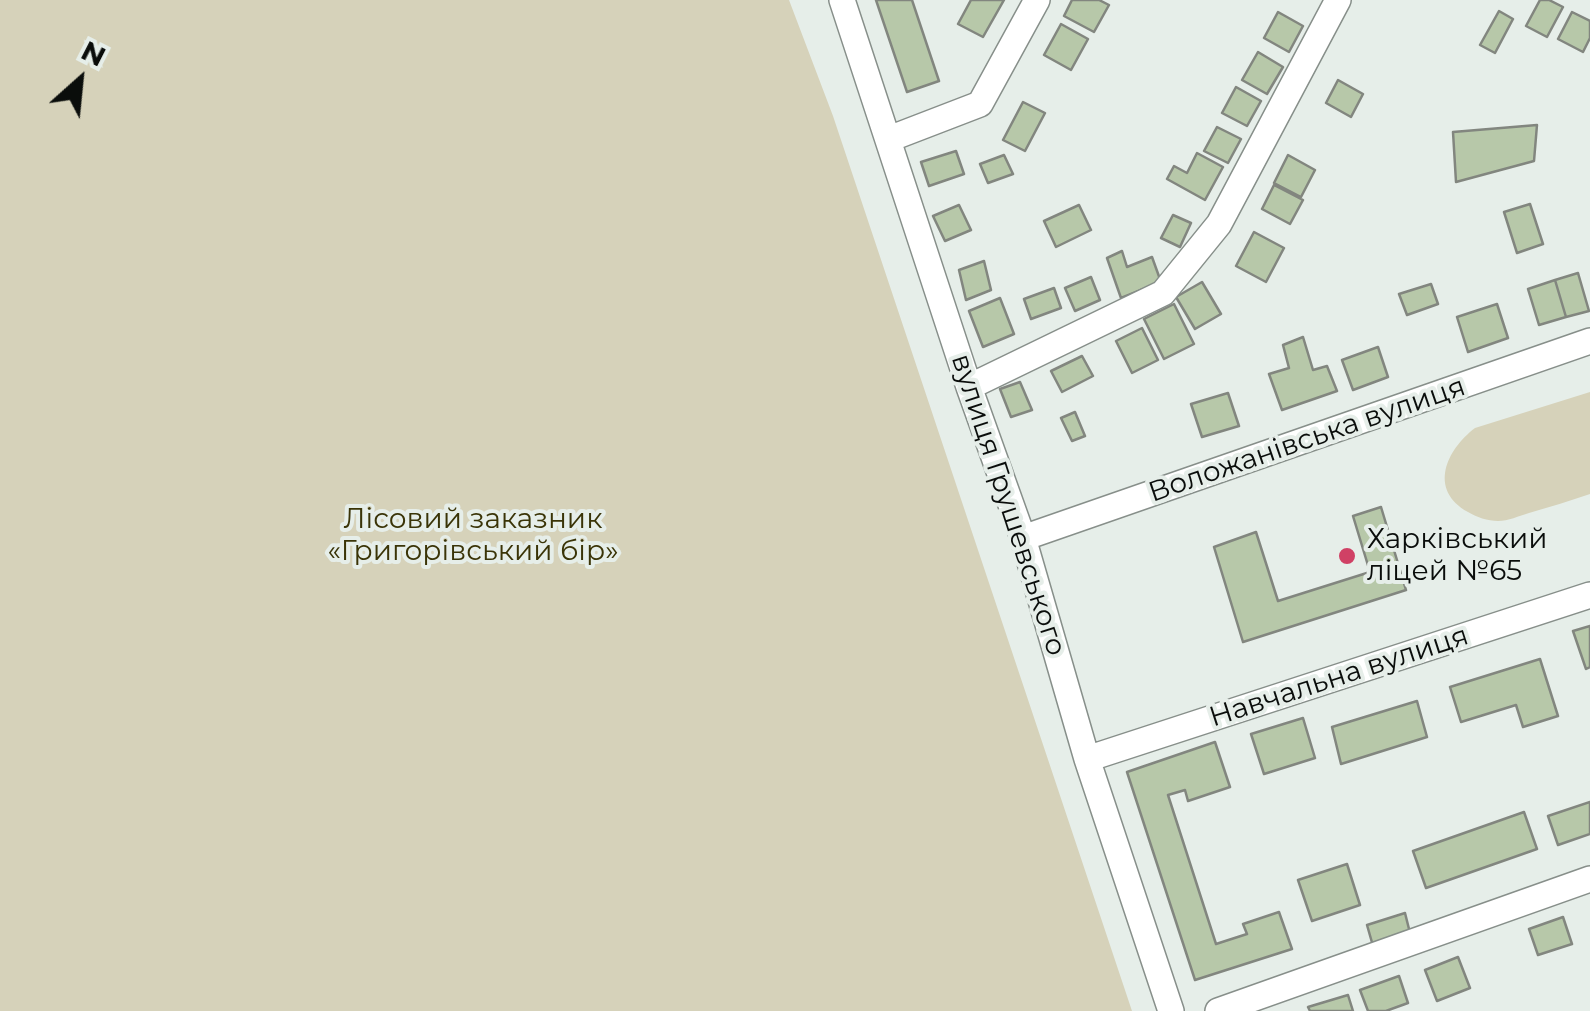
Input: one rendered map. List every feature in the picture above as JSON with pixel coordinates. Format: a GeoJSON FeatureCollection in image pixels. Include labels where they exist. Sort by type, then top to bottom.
{"type":"FeatureCollection","features":[{"type":"Feature","properties":{"kind":"street","name":"вулиця Грушевського"},"geometry":{"type":"LineString","coordinates":[[842,0],[1023,538],[1087,758],[1171,1011]]}},
{"type":"Feature","properties":{"kind":"street"},"geometry":{"type":"LineString","coordinates":[[889,139],[980,104],[1037,0]]}},
{"type":"Feature","properties":{"kind":"street"},"geometry":{"type":"LineString","coordinates":[[970,387],[1163,293],[1219,224],[1338,0]]}},
{"type":"Feature","properties":{"kind":"street","name":"Воложанівська вулиця"},"geometry":{"type":"LineString","coordinates":[[1023,538],[1590,342]]}},
{"type":"Feature","properties":{"kind":"street","name":"Навчальна вулиця"},"geometry":{"type":"LineString","coordinates":[[1087,758],[1590,595]]}},
{"type":"Feature","properties":{"kind":"street"},"geometry":{"type":"LineString","coordinates":[[1218,1011],[1590,879]]}},
{"type":"Feature","properties":{"kind":"green space","name":"Лісовий заказник «Григорівський бір»"},"geometry":{"type":"Polygon","coordinates":[[[0,0],[789,0],[833,116],[1132,1011],[0,1011],[0,0]]]}},
{"type":"Feature","properties":{"kind":"green space"},"geometry":{"type":"Polygon","coordinates":[[[1590,392],[1590,494],[1502,521],[1468,512],[1448,493],[1445,482],[1449,458],[1475,428],[1590,392]]]}},
{"type":"Feature","properties":{"kind":"building"},"geometry":{"type":"Polygon","coordinates":[[[876,0],[912,0],[939,81],[907,92],[876,0]]]}},
{"type":"Feature","properties":{"kind":"building"},"geometry":{"type":"Polygon","coordinates":[[[971,0],[1004,0],[983,37],[958,24],[971,0]]]}},
{"type":"Feature","properties":{"kind":"building"},"geometry":{"type":"Polygon","coordinates":[[[1072,0],[1099,0],[1109,5],[1094,32],[1064,16],[1072,0]]]}},
{"type":"Feature","properties":{"kind":"building"},"geometry":{"type":"Polygon","coordinates":[[[1540,0],[1563,7],[1547,37],[1526,26],[1540,0]]]}},
{"type":"Feature","properties":{"kind":"building"},"geometry":{"type":"Polygon","coordinates":[[[1499,11],[1513,19],[1495,53],[1480,45],[1499,11]]]}},
{"type":"Feature","properties":{"kind":"building"},"geometry":{"type":"Polygon","coordinates":[[[1278,12],[1303,26],[1289,52],[1264,38],[1278,12]]]}},
{"type":"Feature","properties":{"kind":"building"},"geometry":{"type":"Polygon","coordinates":[[[1572,12],[1590,21],[1590,38],[1583,52],[1558,39],[1572,12]]]}},
{"type":"Feature","properties":{"kind":"building"},"geometry":{"type":"Polygon","coordinates":[[[1061,24],[1088,39],[1071,70],[1044,55],[1061,24]]]}},
{"type":"Feature","properties":{"kind":"building"},"geometry":{"type":"Polygon","coordinates":[[[1258,52],[1283,67],[1267,94],[1242,80],[1258,52]]]}},
{"type":"Feature","properties":{"kind":"building"},"geometry":{"type":"Polygon","coordinates":[[[1338,80],[1363,94],[1351,117],[1326,103],[1338,80]]]}},
{"type":"Feature","properties":{"kind":"building"},"geometry":{"type":"Polygon","coordinates":[[[1236,87],[1261,101],[1247,126],[1222,113],[1236,87]]]}},
{"type":"Feature","properties":{"kind":"building"},"geometry":{"type":"Polygon","coordinates":[[[1023,102],[1045,113],[1025,151],[1003,140],[1023,102]]]}},
{"type":"Feature","properties":{"kind":"building"},"geometry":{"type":"Polygon","coordinates":[[[1537,125],[1534,161],[1456,182],[1453,132],[1537,125]]]}},
{"type":"Feature","properties":{"kind":"building"},"geometry":{"type":"Polygon","coordinates":[[[1217,127],[1241,139],[1228,163],[1204,151],[1217,127]]]}},
{"type":"Feature","properties":{"kind":"building"},"geometry":{"type":"Polygon","coordinates":[[[956,151],[964,174],[929,186],[921,162],[956,151]]]}},
{"type":"Feature","properties":{"kind":"building"},"geometry":{"type":"Polygon","coordinates":[[[1197,153],[1223,167],[1205,200],[1167,179],[1174,166],[1187,173],[1197,153]]]}},
{"type":"Feature","properties":{"kind":"building"},"geometry":{"type":"Polygon","coordinates":[[[1004,155],[1013,174],[988,183],[980,164],[1004,155]]]}},
{"type":"Feature","properties":{"kind":"building"},"geometry":{"type":"Polygon","coordinates":[[[1288,155],[1315,170],[1301,197],[1274,183],[1288,155]]]}},
{"type":"Feature","properties":{"kind":"building"},"geometry":{"type":"Polygon","coordinates":[[[1274,185],[1303,200],[1290,224],[1262,209],[1274,185]]]}},
{"type":"Feature","properties":{"kind":"building"},"geometry":{"type":"Polygon","coordinates":[[[1530,204],[1543,244],[1517,253],[1504,212],[1530,204]]]}},
{"type":"Feature","properties":{"kind":"building"},"geometry":{"type":"Polygon","coordinates":[[[959,205],[971,230],[945,241],[933,216],[959,205]]]}},
{"type":"Feature","properties":{"kind":"building"},"geometry":{"type":"Polygon","coordinates":[[[1079,205],[1091,230],[1056,247],[1044,221],[1079,205]]]}},
{"type":"Feature","properties":{"kind":"building"},"geometry":{"type":"Polygon","coordinates":[[[1173,215],[1191,223],[1180,247],[1161,238],[1173,215]]]}},
{"type":"Feature","properties":{"kind":"building"},"geometry":{"type":"Polygon","coordinates":[[[1254,232],[1284,248],[1266,282],[1236,266],[1254,232]]]}},
{"type":"Feature","properties":{"kind":"building"},"geometry":{"type":"Polygon","coordinates":[[[1122,251],[1127,267],[1152,257],[1161,282],[1121,298],[1107,258],[1122,251]]]}},
{"type":"Feature","properties":{"kind":"building"},"geometry":{"type":"Polygon","coordinates":[[[984,261],[991,290],[966,300],[959,270],[984,261]]]}},
{"type":"Feature","properties":{"kind":"building"},"geometry":{"type":"Polygon","coordinates":[[[1578,273],[1589,311],[1566,317],[1555,280],[1578,273]]]}},
{"type":"Feature","properties":{"kind":"building"},"geometry":{"type":"Polygon","coordinates":[[[1091,277],[1100,300],[1075,311],[1065,288],[1091,277]]]}},
{"type":"Feature","properties":{"kind":"building"},"geometry":{"type":"Polygon","coordinates":[[[1555,280],[1566,317],[1539,325],[1528,289],[1555,280]]]}},
{"type":"Feature","properties":{"kind":"building"},"geometry":{"type":"Polygon","coordinates":[[[1202,282],[1221,314],[1195,329],[1176,297],[1202,282]]]}},
{"type":"Feature","properties":{"kind":"building"},"geometry":{"type":"Polygon","coordinates":[[[1431,284],[1438,304],[1407,315],[1399,294],[1431,284]]]}},
{"type":"Feature","properties":{"kind":"building"},"geometry":{"type":"Polygon","coordinates":[[[1054,288],[1061,308],[1031,319],[1024,299],[1054,288]]]}},
{"type":"Feature","properties":{"kind":"building"},"geometry":{"type":"Polygon","coordinates":[[[1000,298],[1014,334],[983,347],[969,311],[1000,298]]]}},
{"type":"Feature","properties":{"kind":"building"},"geometry":{"type":"Polygon","coordinates":[[[1174,304],[1194,344],[1164,359],[1144,319],[1174,304]]]}},
{"type":"Feature","properties":{"kind":"building"},"geometry":{"type":"Polygon","coordinates":[[[1497,304],[1508,338],[1468,352],[1457,317],[1497,304]]]}},
{"type":"Feature","properties":{"kind":"building"},"geometry":{"type":"Polygon","coordinates":[[[1142,328],[1158,360],[1132,373],[1116,341],[1142,328]]]}},
{"type":"Feature","properties":{"kind":"building"},"geometry":{"type":"Polygon","coordinates":[[[1303,337],[1313,370],[1327,366],[1337,391],[1282,410],[1269,374],[1289,368],[1283,345],[1303,337]]]}},
{"type":"Feature","properties":{"kind":"building"},"geometry":{"type":"Polygon","coordinates":[[[1378,347],[1388,377],[1353,390],[1342,360],[1378,347]]]}},
{"type":"Feature","properties":{"kind":"building"},"geometry":{"type":"Polygon","coordinates":[[[1082,356],[1093,376],[1062,392],[1051,371],[1082,356]]]}},
{"type":"Feature","properties":{"kind":"building"},"geometry":{"type":"Polygon","coordinates":[[[1020,382],[1032,410],[1011,417],[1000,389],[1020,382]]]}},
{"type":"Feature","properties":{"kind":"building"},"geometry":{"type":"Polygon","coordinates":[[[1228,393],[1239,426],[1202,437],[1191,404],[1228,393]]]}},
{"type":"Feature","properties":{"kind":"building"},"geometry":{"type":"Polygon","coordinates":[[[1075,412],[1085,436],[1072,441],[1061,418],[1075,412]]]}},
{"type":"Feature","properties":{"kind":"building"},"geometry":{"type":"Polygon","coordinates":[[[1381,507],[1406,590],[1243,642],[1214,547],[1256,532],[1278,601],[1370,572],[1353,516],[1381,507]]]}},
{"type":"Feature","properties":{"kind":"building"},"geometry":{"type":"Polygon","coordinates":[[[1590,626],[1590,667],[1586,669],[1573,631],[1590,626]]]}},
{"type":"Feature","properties":{"kind":"building"},"geometry":{"type":"Polygon","coordinates":[[[1540,659],[1558,716],[1523,727],[1516,705],[1461,722],[1450,687],[1540,659]]]}},
{"type":"Feature","properties":{"kind":"building"},"geometry":{"type":"Polygon","coordinates":[[[1417,701],[1427,737],[1341,764],[1332,727],[1417,701]]]}},
{"type":"Feature","properties":{"kind":"building"},"geometry":{"type":"Polygon","coordinates":[[[1303,718],[1315,758],[1264,774],[1251,734],[1303,718]]]}},
{"type":"Feature","properties":{"kind":"building"},"geometry":{"type":"Polygon","coordinates":[[[1215,742],[1230,787],[1188,801],[1185,790],[1168,795],[1216,944],[1247,934],[1243,924],[1279,912],[1292,949],[1195,980],[1127,772],[1215,742]]]}},
{"type":"Feature","properties":{"kind":"building"},"geometry":{"type":"Polygon","coordinates":[[[1590,802],[1590,834],[1558,845],[1548,816],[1590,802]]]}},
{"type":"Feature","properties":{"kind":"building"},"geometry":{"type":"Polygon","coordinates":[[[1524,812],[1537,849],[1426,888],[1413,851],[1524,812]]]}},
{"type":"Feature","properties":{"kind":"building"},"geometry":{"type":"Polygon","coordinates":[[[1347,864],[1360,905],[1312,921],[1298,880],[1347,864]]]}},
{"type":"Feature","properties":{"kind":"building"},"geometry":{"type":"Polygon","coordinates":[[[1405,913],[1410,933],[1373,946],[1367,925],[1405,913]]]}},
{"type":"Feature","properties":{"kind":"building"},"geometry":{"type":"Polygon","coordinates":[[[1563,917],[1572,944],[1538,955],[1529,929],[1563,917]]]}},
{"type":"Feature","properties":{"kind":"building"},"geometry":{"type":"Polygon","coordinates":[[[1458,957],[1470,988],[1437,1001],[1425,970],[1458,957]]]}},
{"type":"Feature","properties":{"kind":"building"},"geometry":{"type":"Polygon","coordinates":[[[1399,976],[1408,1003],[1386,1011],[1368,1011],[1360,990],[1399,976]]]}},
{"type":"Feature","properties":{"kind":"building"},"geometry":{"type":"Polygon","coordinates":[[[1348,995],[1353,1011],[1310,1011],[1308,1007],[1348,995]]]}},
{"type":"Feature","properties":{"kind":"place","name":"Харківський ліцей №65"},"geometry":{"type":"Point","coordinates":[1347,556]}}]}
